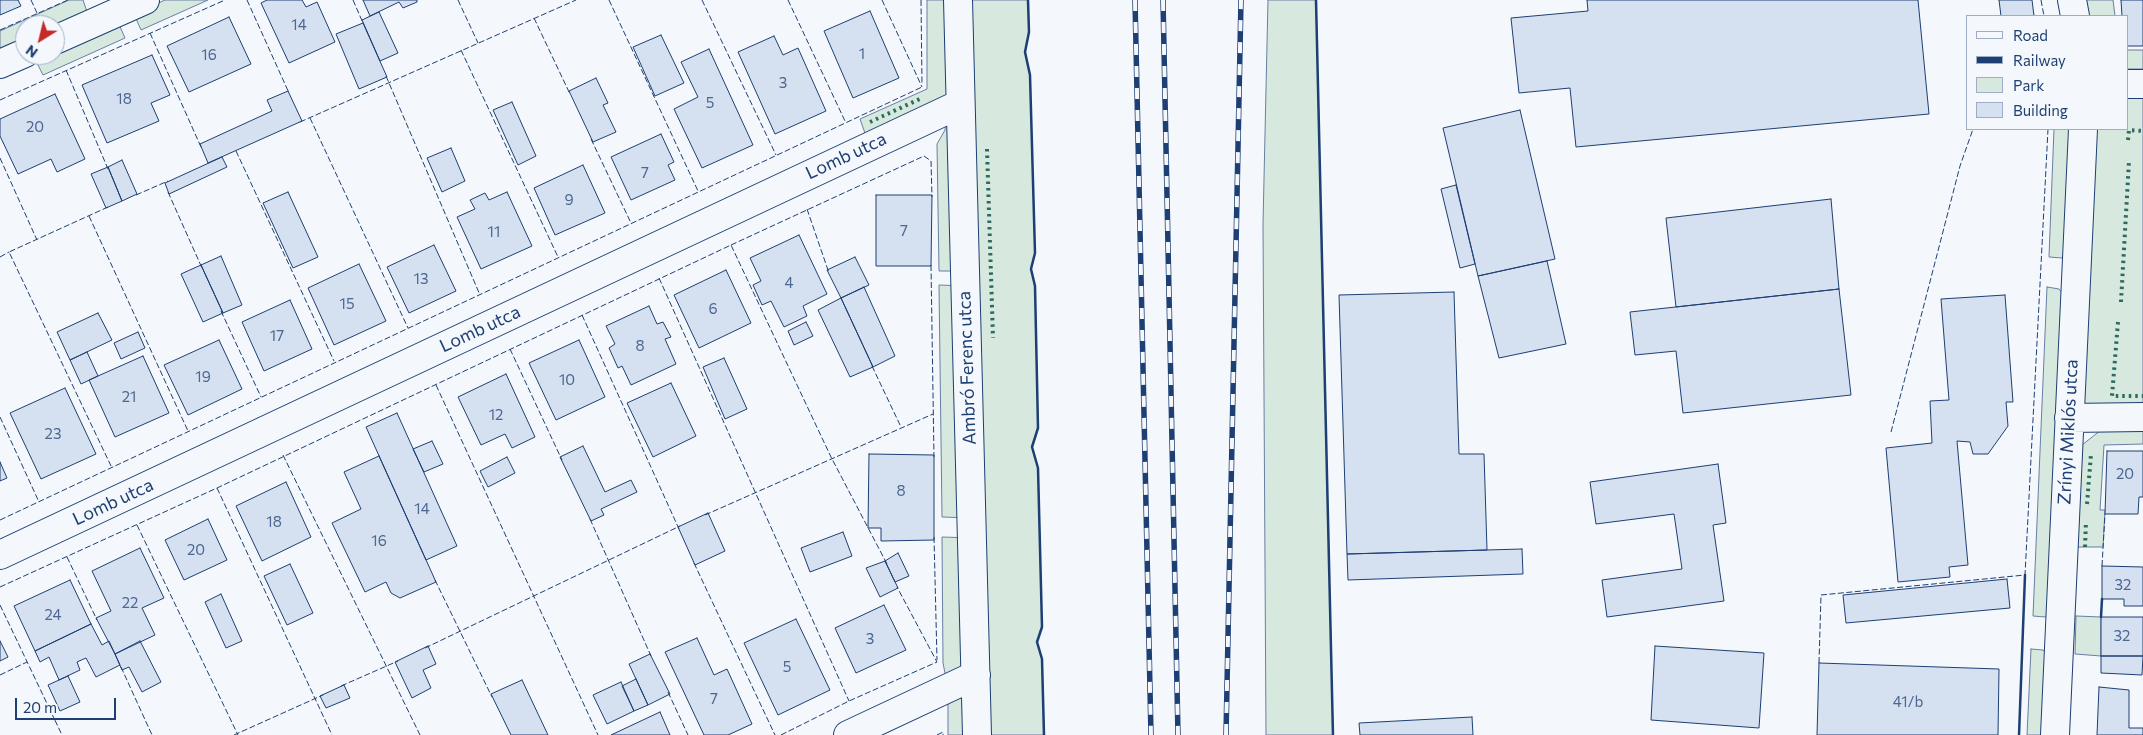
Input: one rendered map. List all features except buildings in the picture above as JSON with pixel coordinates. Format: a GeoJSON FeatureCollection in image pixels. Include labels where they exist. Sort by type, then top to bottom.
{"type":"FeatureCollection","features":[{"type":"Feature","properties":{"kind":"street"},"geometry":{"type":"LineString","coordinates":[[65,36],[145,0]]}},
{"type":"Feature","properties":{"kind":"street","name":"Ambró Ferenc utca"},"geometry":{"type":"LineString","coordinates":[[958,0],[976,735]]}},
{"type":"Feature","properties":{"kind":"street"},"geometry":{"type":"LineString","coordinates":[[2072,0],[2075,15]]}},
{"type":"Feature","properties":{"kind":"street"},"geometry":{"type":"LineString","coordinates":[[0,64],[15,57]]}},
{"type":"Feature","properties":{"kind":"street"},"geometry":{"type":"LineString","coordinates":[[2128,84],[2143,84]]}},
{"type":"Feature","properties":{"kind":"street","name":"Lomb utca"},"geometry":{"type":"LineString","coordinates":[[0,555],[960,104]]}},
{"type":"Feature","properties":{"kind":"street","name":"Zrínyi Miklós utca"},"geometry":{"type":"LineString","coordinates":[[2055,735],[2083,130]]}},
{"type":"Feature","properties":{"kind":"street"},"geometry":{"type":"LineString","coordinates":[[2069,418],[2143,417]]}},
{"type":"Feature","properties":{"kind":"street"},"geometry":{"type":"LineString","coordinates":[[848,735],[976,675]]}},
{"type":"Feature","properties":{"kind":"green space"},"geometry":{"type":"Polygon","coordinates":[[[69,0],[83,0],[88,15],[65,22],[65,15],[36,15],[69,0]]]}},
{"type":"Feature","properties":{"kind":"green space"},"geometry":{"type":"Polygon","coordinates":[[[165,0],[208,0],[141,30],[134,14],[165,0]]]}},
{"type":"Feature","properties":{"kind":"green space"},"geometry":{"type":"Polygon","coordinates":[[[927,0],[1028,0],[1029,32],[1025,52],[1030,75],[1035,253],[1031,269],[1035,286],[1038,428],[1032,447],[1038,468],[1042,627],[1037,642],[1042,659],[1044,735],[948,735],[948,688],[943,663],[942,537],[972,538],[971,518],[942,517],[939,285],[964,286],[965,271],[939,271],[937,144],[945,130],[946,111],[866,136],[860,119],[927,89],[927,0]]]}},
{"type":"Feature","properties":{"kind":"green space"},"geometry":{"type":"Polygon","coordinates":[[[1268,0],[1316,0],[1333,735],[1266,735],[1263,224],[1268,0]]]}},
{"type":"Feature","properties":{"kind":"green space"},"geometry":{"type":"Polygon","coordinates":[[[2085,0],[2113,0],[2115,15],[2088,15],[2085,0]]]}},
{"type":"Feature","properties":{"kind":"green space"},"geometry":{"type":"Polygon","coordinates":[[[118,22],[125,38],[43,75],[38,65],[65,65],[65,46],[118,22]]]}},
{"type":"Feature","properties":{"kind":"green space"},"geometry":{"type":"Polygon","coordinates":[[[15,24],[15,47],[0,53],[0,31],[15,24]]]}},
{"type":"Feature","properties":{"kind":"green space"},"geometry":{"type":"Polygon","coordinates":[[[2128,50],[2143,50],[2143,69],[2128,69],[2128,50]]]}},
{"type":"Feature","properties":{"kind":"green space"},"geometry":{"type":"Polygon","coordinates":[[[2128,84],[2143,84],[2143,417],[2069,418],[2083,130],[2128,130],[2128,84]]]}},
{"type":"Feature","properties":{"kind":"green space"},"geometry":{"type":"Polygon","coordinates":[[[2054,130],[2073,130],[2068,247],[2062,258],[2049,257],[2054,130]]]}},
{"type":"Feature","properties":{"kind":"green space"},"geometry":{"type":"Polygon","coordinates":[[[2047,287],[2059,289],[2067,299],[2052,608],[2045,617],[2033,616],[2047,287]]]}},
{"type":"Feature","properties":{"kind":"green space"},"geometry":{"type":"Polygon","coordinates":[[[2101,430],[2143,430],[2143,444],[2104,445],[2100,510],[2105,510],[2103,547],[2075,547],[2082,445],[2101,430]]]}},
{"type":"Feature","properties":{"kind":"green space"},"geometry":{"type":"Polygon","coordinates":[[[2076,616],[2101,617],[2101,656],[2075,654],[2076,616]]]}},
{"type":"Feature","properties":{"kind":"green space"},"geometry":{"type":"Polygon","coordinates":[[[2031,649],[2043,650],[2049,657],[2045,735],[2027,735],[2031,649]]]}},
{"type":"Feature","properties":{"kind":"railway"},"geometry":{"type":"LineString","coordinates":[[1135,0],[1151,735]]}},
{"type":"Feature","properties":{"kind":"railway"},"geometry":{"type":"LineString","coordinates":[[1163,0],[1178,735]]}},
{"type":"Feature","properties":{"kind":"railway"},"geometry":{"type":"LineString","coordinates":[[1226,735],[1241,0]]}},
{"type":"Feature","properties":{"kind":"hedge"},"geometry":{"type":"LineString","coordinates":[[870,122],[922,98]]}},
{"type":"Feature","properties":{"kind":"hedge"},"geometry":{"type":"LineString","coordinates":[[2128,140],[2129,130],[2143,131]]}},
{"type":"Feature","properties":{"kind":"hedge"},"geometry":{"type":"LineString","coordinates":[[987,149],[993,338]]}},
{"type":"Feature","properties":{"kind":"hedge"},"geometry":{"type":"LineString","coordinates":[[2121,302],[2129,161]]}},
{"type":"Feature","properties":{"kind":"hedge"},"geometry":{"type":"LineString","coordinates":[[2118,322],[2112,396],[2143,396]]}},
{"type":"Feature","properties":{"kind":"hedge"},"geometry":{"type":"LineString","coordinates":[[2087,504],[2091,454]]}},
{"type":"Feature","properties":{"kind":"hedge"},"geometry":{"type":"LineString","coordinates":[[2085,547],[2086,521]]}},
{"type":"Feature","properties":{"kind":"fence"},"geometry":{"type":"LineString","coordinates":[[31,0],[37,13]]}},
{"type":"Feature","properties":{"kind":"fence"},"geometry":{"type":"LineString","coordinates":[[0,30],[68,0]]}},
{"type":"Feature","properties":{"kind":"fence"},"geometry":{"type":"LineString","coordinates":[[0,100],[225,0]]}},
{"type":"Feature","properties":{"kind":"fence"},"geometry":{"type":"LineString","coordinates":[[247,0],[289,93]]}},
{"type":"Feature","properties":{"kind":"fence"},"geometry":{"type":"LineString","coordinates":[[353,0],[363,23]]}},
{"type":"Feature","properties":{"kind":"fence"},"geometry":{"type":"LineString","coordinates":[[458,0],[478,43]]}},
{"type":"Feature","properties":{"kind":"fence"},"geometry":{"type":"LineString","coordinates":[[300,122],[576,0]]}},
{"type":"Feature","properties":{"kind":"fence"},"geometry":{"type":"LineString","coordinates":[[609,0],[698,191]]}},
{"type":"Feature","properties":{"kind":"fence"},"geometry":{"type":"LineString","coordinates":[[702,0],[776,155]]}},
{"type":"Feature","properties":{"kind":"fence"},"geometry":{"type":"LineString","coordinates":[[788,0],[845,121]]}},
{"type":"Feature","properties":{"kind":"fence"},"geometry":{"type":"LineString","coordinates":[[882,0],[922,87]]}},
{"type":"Feature","properties":{"kind":"fence"},"geometry":{"type":"LineString","coordinates":[[921,0],[922,84]]}},
{"type":"Feature","properties":{"kind":"fence"},"geometry":{"type":"LineString","coordinates":[[2041,0],[2044,15]]}},
{"type":"Feature","properties":{"kind":"fence"},"geometry":{"type":"LineString","coordinates":[[534,18],[570,94]]}},
{"type":"Feature","properties":{"kind":"fence"},"geometry":{"type":"LineString","coordinates":[[150,33],[201,147]]}},
{"type":"Feature","properties":{"kind":"fence"},"geometry":{"type":"LineString","coordinates":[[461,50],[558,257]]}},
{"type":"Feature","properties":{"kind":"fence"},"geometry":{"type":"LineString","coordinates":[[66,70],[108,169]]}},
{"type":"Feature","properties":{"kind":"fence"},"geometry":{"type":"LineString","coordinates":[[386,76],[480,295]]}},
{"type":"Feature","properties":{"kind":"fence"},"geometry":{"type":"LineString","coordinates":[[0,520],[922,87]]}},
{"type":"Feature","properties":{"kind":"fence"},"geometry":{"type":"LineString","coordinates":[[310,118],[408,328]]}},
{"type":"Feature","properties":{"kind":"fence"},"geometry":{"type":"LineString","coordinates":[[1891,432],[1960,166],[1973,130]]}},
{"type":"Feature","properties":{"kind":"fence"},"geometry":{"type":"LineString","coordinates":[[1819,663],[1821,595],[2025,575],[2048,130]]}},
{"type":"Feature","properties":{"kind":"fence"},"geometry":{"type":"LineString","coordinates":[[591,139],[631,223]]}},
{"type":"Feature","properties":{"kind":"fence"},"geometry":{"type":"LineString","coordinates":[[236,151],[334,361]]}},
{"type":"Feature","properties":{"kind":"fence"},"geometry":{"type":"LineString","coordinates":[[731,245],[924,156],[931,161],[932,197]]}},
{"type":"Feature","properties":{"kind":"fence"},"geometry":{"type":"LineString","coordinates":[[0,158],[37,240]]}},
{"type":"Feature","properties":{"kind":"fence"},"geometry":{"type":"LineString","coordinates":[[136,195],[168,181]]}},
{"type":"Feature","properties":{"kind":"fence"},"geometry":{"type":"LineString","coordinates":[[168,192],[202,268]]}},
{"type":"Feature","properties":{"kind":"fence"},"geometry":{"type":"LineString","coordinates":[[108,207],[9,252],[112,468]]}},
{"type":"Feature","properties":{"kind":"fence"},"geometry":{"type":"LineString","coordinates":[[807,209],[829,273]]}},
{"type":"Feature","properties":{"kind":"fence"},"geometry":{"type":"LineString","coordinates":[[89,216],[188,431]]}},
{"type":"Feature","properties":{"kind":"fence"},"geometry":{"type":"LineString","coordinates":[[0,587],[217,488],[731,245],[831,457],[887,564]]}},
{"type":"Feature","properties":{"kind":"fence"},"geometry":{"type":"LineString","coordinates":[[0,257],[9,252]]}},
{"type":"Feature","properties":{"kind":"fence"},"geometry":{"type":"LineString","coordinates":[[931,265],[934,457]]}},
{"type":"Feature","properties":{"kind":"fence"},"geometry":{"type":"LineString","coordinates":[[659,278],[849,701]]}},
{"type":"Feature","properties":{"kind":"fence"},"geometry":{"type":"LineString","coordinates":[[221,311],[261,397]]}},
{"type":"Feature","properties":{"kind":"fence"},"geometry":{"type":"LineString","coordinates":[[582,315],[679,529]]}},
{"type":"Feature","properties":{"kind":"fence"},"geometry":{"type":"LineString","coordinates":[[510,349],[562,460]]}},
{"type":"Feature","properties":{"kind":"fence"},"geometry":{"type":"LineString","coordinates":[[872,366],[901,427]]}},
{"type":"Feature","properties":{"kind":"fence"},"geometry":{"type":"LineString","coordinates":[[436,385],[598,735]]}},
{"type":"Feature","properties":{"kind":"fence"},"geometry":{"type":"LineString","coordinates":[[705,515],[933,414]]}},
{"type":"Feature","properties":{"kind":"fence"},"geometry":{"type":"LineString","coordinates":[[0,417],[39,502]]}},
{"type":"Feature","properties":{"kind":"fence"},"geometry":{"type":"LineString","coordinates":[[283,455],[420,735]]}},
{"type":"Feature","properties":{"kind":"fence"},"geometry":{"type":"LineString","coordinates":[[217,488],[332,735]]}},
{"type":"Feature","properties":{"kind":"fence"},"geometry":{"type":"LineString","coordinates":[[2102,566],[2105,514]]}},
{"type":"Feature","properties":{"kind":"fence"},"geometry":{"type":"LineString","coordinates":[[590,519],[651,656]]}},
{"type":"Feature","properties":{"kind":"fence"},"geometry":{"type":"LineString","coordinates":[[137,525],[238,735]]}},
{"type":"Feature","properties":{"kind":"fence"},"geometry":{"type":"LineString","coordinates":[[425,648],[680,526]]}},
{"type":"Feature","properties":{"kind":"fence"},"geometry":{"type":"LineString","coordinates":[[934,537],[937,660]]}},
{"type":"Feature","properties":{"kind":"fence"},"geometry":{"type":"LineString","coordinates":[[67,557],[97,620]]}},
{"type":"Feature","properties":{"kind":"fence"},"geometry":{"type":"LineString","coordinates":[[694,563],[775,735]]}},
{"type":"Feature","properties":{"kind":"fence"},"geometry":{"type":"LineString","coordinates":[[435,580],[492,697]]}},
{"type":"Feature","properties":{"kind":"fence"},"geometry":{"type":"LineString","coordinates":[[781,735],[849,701],[937,662],[897,587]]}},
{"type":"Feature","properties":{"kind":"fence"},"geometry":{"type":"LineString","coordinates":[[0,605],[62,735]]}},
{"type":"Feature","properties":{"kind":"fence"},"geometry":{"type":"LineString","coordinates":[[341,686],[398,661]]}},
{"type":"Feature","properties":{"kind":"fence"},"geometry":{"type":"LineString","coordinates":[[0,675],[27,662]]}},
{"type":"Feature","properties":{"kind":"fence"},"geometry":{"type":"LineString","coordinates":[[121,667],[152,735]]}},
{"type":"Feature","properties":{"kind":"fence"},"geometry":{"type":"LineString","coordinates":[[668,692],[688,735]]}},
{"type":"Feature","properties":{"kind":"fence"},"geometry":{"type":"LineString","coordinates":[[234,735],[323,695]]}},
{"type":"Feature","properties":{"kind":"fence"},"geometry":{"type":"LineString","coordinates":[[937,735],[943,732],[943,735]]}},
{"type":"Feature","properties":{"kind":"wall"},"geometry":{"type":"LineString","coordinates":[[1028,0],[1029,32],[1025,52],[1030,75],[1035,253],[1031,269],[1035,286],[1038,428],[1032,447],[1038,468],[1042,627],[1037,642],[1042,659],[1044,735]]}},
{"type":"Feature","properties":{"kind":"wall"},"geometry":{"type":"LineString","coordinates":[[1316,0],[1333,735]]}},
{"type":"Feature","properties":{"kind":"wall"},"geometry":{"type":"LineString","coordinates":[[2019,735],[2025,575]]}},
{"type":"Feature","properties":{"kind":"wall"},"geometry":{"type":"LineString","coordinates":[[2101,617],[2102,599]]}}]}
